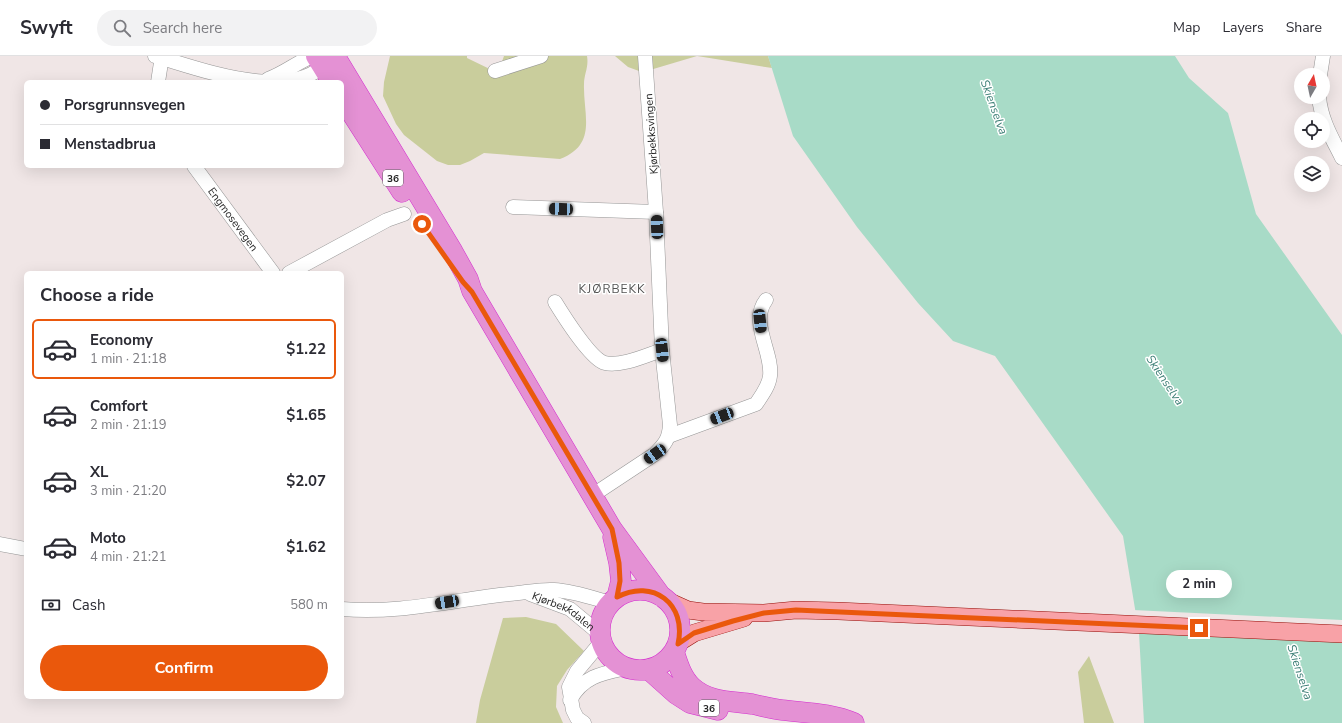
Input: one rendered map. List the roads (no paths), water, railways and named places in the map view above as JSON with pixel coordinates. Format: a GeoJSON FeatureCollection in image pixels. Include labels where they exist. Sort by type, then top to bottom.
{"type":"FeatureCollection","features":[{"type":"Feature","properties":{"kind":"highway","name":"36"},"geometry":{"type":"LineString","coordinates":[[325,62],[337,80]]}},
{"type":"Feature","properties":{"kind":"highway","name":"36"},"geometry":{"type":"LineString","coordinates":[[344,90],[449,246],[468,279],[472,292]]}},
{"type":"Feature","properties":{"kind":"highway","name":"36"},"geometry":{"type":"LineString","coordinates":[[344,101],[419,219],[463,282],[472,292],[612,529],[674,608],[679,621],[680,634],[676,648],[677,663],[685,680],[692,687],[707,696],[724,701],[782,710],[818,713],[854,723]]}},
{"type":"Feature","properties":{"kind":"highway","name":"36"},"geometry":{"type":"LineString","coordinates":[[601,638],[602,617],[614,600],[620,581],[619,563],[612,529]]}},
{"type":"Feature","properties":{"kind":"highway"},"geometry":{"type":"LineString","coordinates":[[614,600],[625,593],[634,590],[653,592],[665,598]]}},
{"type":"Feature","properties":{"kind":"highway"},"geometry":{"type":"LineString","coordinates":[[601,638],[611,658],[627,668],[638,670],[658,666],[667,660],[676,648]]}},
{"type":"Feature","properties":{"kind":"highway","name":"36"},"geometry":{"type":"LineString","coordinates":[[648,669],[676,694],[690,703],[723,711],[752,713],[782,710]]}},
{"type":"Feature","properties":{"kind":"main road"},"geometry":{"type":"LineString","coordinates":[[665,598],[688,610],[703,612],[764,613],[796,610],[1342,634]]}},
{"type":"Feature","properties":{"kind":"main road"},"geometry":{"type":"LineString","coordinates":[[676,648],[694,633],[764,613]]}},
{"type":"Feature","properties":{"kind":"street"},"geometry":{"type":"LineString","coordinates":[[495,71],[541,56]]}},
{"type":"Feature","properties":{"kind":"street","name":"Kjørbekksvingen"},"geometry":{"type":"LineString","coordinates":[[645,56],[656,212],[662,350],[670,425],[669,436]]}},
{"type":"Feature","properties":{"kind":"street"},"geometry":{"type":"LineString","coordinates":[[1321,68],[1323,56]]}},
{"type":"Feature","properties":{"kind":"street"},"geometry":{"type":"LineString","coordinates":[[158,80],[160,57],[210,72],[247,80]]}},
{"type":"Feature","properties":{"kind":"street"},"geometry":{"type":"LineString","coordinates":[[296,80],[325,62]]}},
{"type":"Feature","properties":{"kind":"street"},"geometry":{"type":"LineString","coordinates":[[1320,104],[1327,130],[1342,158]]}},
{"type":"Feature","properties":{"kind":"street","name":"Engmosevegen"},"geometry":{"type":"LineString","coordinates":[[195,168],[272,271]]}},
{"type":"Feature","properties":{"kind":"street"},"geometry":{"type":"LineString","coordinates":[[513,207],[656,212]]}},
{"type":"Feature","properties":{"kind":"street"},"geometry":{"type":"LineString","coordinates":[[293,271],[387,220],[404,214]]}},
{"type":"Feature","properties":{"kind":"street"},"geometry":{"type":"LineString","coordinates":[[593,495],[655,454],[663,446],[669,436],[756,404],[764,392],[770,377],[760,321],[762,307],[766,300]]}},
{"type":"Feature","properties":{"kind":"street"},"geometry":{"type":"LineString","coordinates":[[555,302],[585,346],[600,362],[611,364],[626,362],[662,350]]}},
{"type":"Feature","properties":{"kind":"street"},"geometry":{"type":"LineString","coordinates":[[0,544],[24,549]]}},
{"type":"Feature","properties":{"kind":"street","name":"Kjørbekkdalen"},"geometry":{"type":"LineString","coordinates":[[344,609],[396,609],[524,592],[555,590],[614,600]]}},
{"type":"Feature","properties":{"kind":"street","name":"Kjørbekkdalen"},"geometry":{"type":"LineString","coordinates":[[524,592],[570,609],[601,638]]}},
{"type":"Feature","properties":{"kind":"street"},"geometry":{"type":"LineString","coordinates":[[584,723],[577,718],[573,710],[570,700],[569,687],[577,671],[601,638]]}},
{"type":"Feature","properties":{"kind":"street"},"geometry":{"type":"LineString","coordinates":[[570,700],[576,690],[590,679],[609,672],[627,668]]}},
{"type":"Feature","properties":{"kind":"water","name":"Skienselva"},"geometry":{"type":"Polygon","coordinates":[[[768,56],[1175,56],[1189,78],[1228,113],[1256,214],[1342,335],[1342,723],[1144,723],[1139,633],[1123,536],[995,356],[953,341],[918,303],[857,227],[793,136],[768,56]]]}},
{"type":"Feature","properties":{"kind":"district","name":"KJØRBEKK"},"geometry":{"type":"Point","coordinates":[612,289]}}]}
